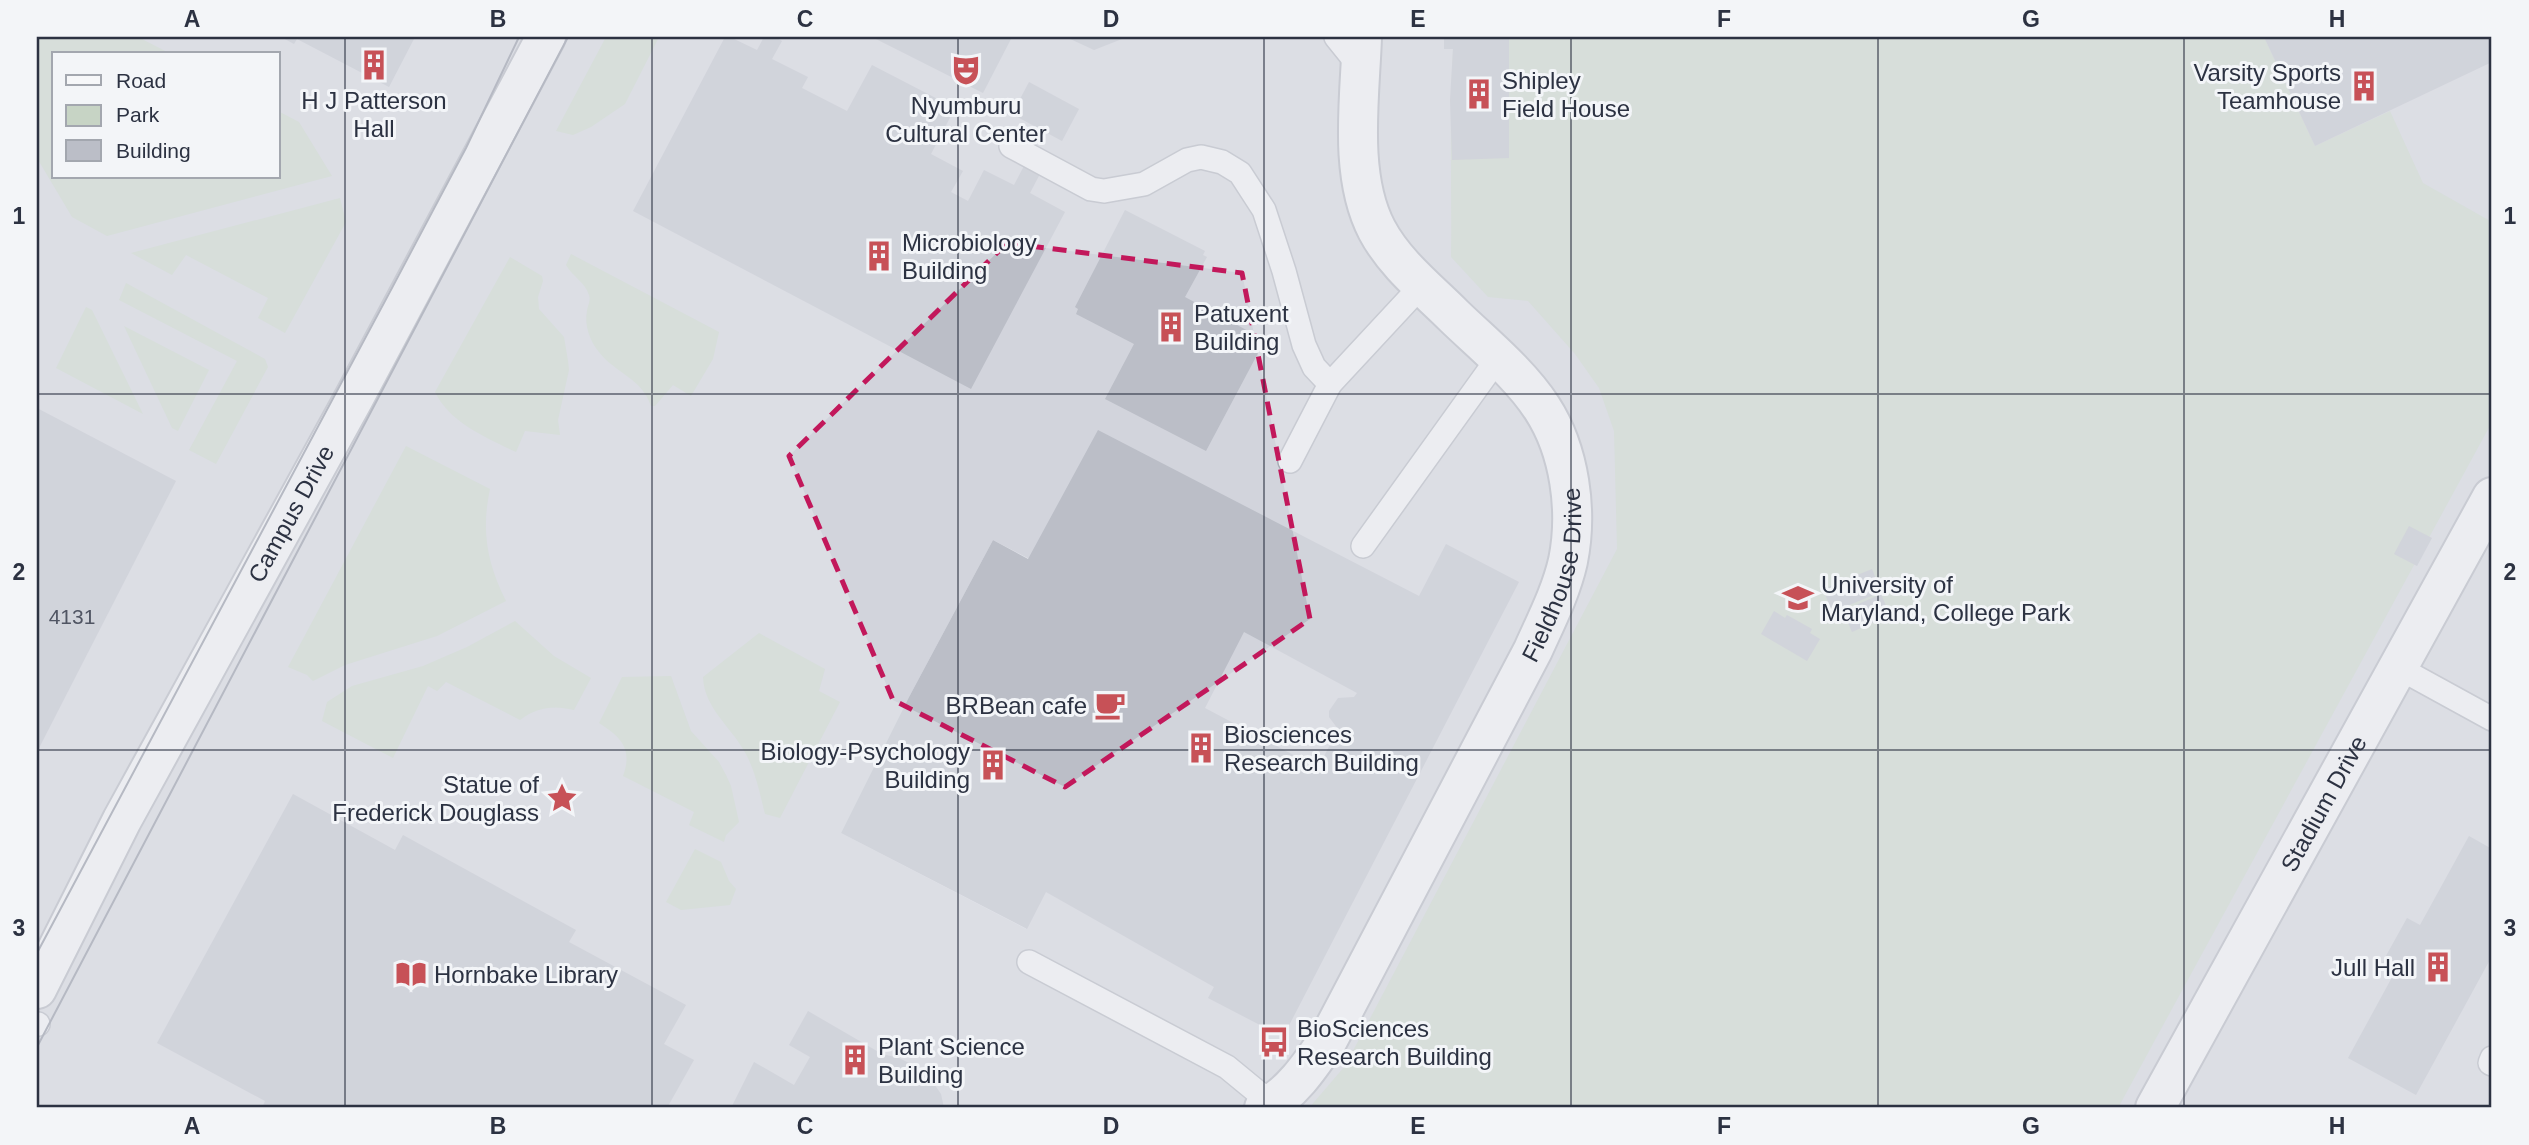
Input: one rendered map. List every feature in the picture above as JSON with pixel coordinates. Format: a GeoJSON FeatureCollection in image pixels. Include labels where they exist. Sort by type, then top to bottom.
{"type":"FeatureCollection","features":[{"type":"Feature","properties":{"kind":"street","name":"Campus Drive"},"geometry":{"type":"LineString","coordinates":[[37,1012],[122,820],[354,398],[546,37]]}},
{"type":"Feature","properties":{"kind":"street","name":"Fieldhouse Drive"},"geometry":{"type":"LineString","coordinates":[[1268,1106],[1306,1072],[1329,1038],[1533,650],[1553,606],[1567,562],[1571,528],[1571,494],[1554,430],[1541,407],[1499,358],[1398,262],[1377,231],[1367,206],[1358,167],[1361,52]]}},
{"type":"Feature","properties":{"kind":"street","name":"Stadium Drive"},"geometry":{"type":"LineString","coordinates":[[2155,1108],[2492,497]]}},
{"type":"Feature","properties":{"kind":"lane"},"geometry":{"type":"LineString","coordinates":[[1336,37],[1361,52]]}},
{"type":"Feature","properties":{"kind":"lane"},"geometry":{"type":"LineString","coordinates":[[1011,146],[1091,189],[1104,191],[1144,184],[1187,160],[1202,157],[1222,162],[1240,173],[1264,210],[1304,345],[1314,367],[1330,384]]}},
{"type":"Feature","properties":{"kind":"lane"},"geometry":{"type":"LineString","coordinates":[[1290,461],[1330,384],[1422,285]]}},
{"type":"Feature","properties":{"kind":"lane"},"geometry":{"type":"LineString","coordinates":[[1363,546],[1499,358]]}},
{"type":"Feature","properties":{"kind":"lane"},"geometry":{"type":"LineString","coordinates":[[2399,668],[2492,719]]}},
{"type":"Feature","properties":{"kind":"lane"},"geometry":{"type":"LineString","coordinates":[[1030,962],[1227,1068],[1268,1106]]}},
{"type":"Feature","properties":{"kind":"lane"},"geometry":{"type":"LineString","coordinates":[[2492,1058],[2492,1064]]}},
{"type":"Feature","properties":{"kind":"highlighted area"},"geometry":{"type":"Polygon","coordinates":[[[1007,243],[1242,273],[1310,619],[1065,787],[893,700],[789,456],[1007,243]]]}},
{"type":"Feature","properties":{"kind":"shaded area","name":"University of Maryland, College Park"},"geometry":{"type":"Polygon","coordinates":[[[37,37],[2492,37],[2492,1108],[37,1108],[37,37]],[[993,540],[909,697],[841,833],[1026,929],[1178,637],[993,540]]]}},
{"type":"Feature","properties":{"kind":"green space"},"geometry":{"type":"Polygon","coordinates":[[[37,37],[138,37],[167,52],[52,52],[52,178],[280,178],[280,112],[299,122],[332,176],[107,236],[72,217],[37,158],[37,37]]]}},
{"type":"Feature","properties":{"kind":"green space"},"geometry":{"type":"Polygon","coordinates":[[[606,37],[659,37],[625,104],[591,127],[573,135],[556,131],[606,37]]]}},
{"type":"Feature","properties":{"kind":"green space"},"geometry":{"type":"Polygon","coordinates":[[[1444,37],[2264,37],[2315,146],[2390,111],[2423,183],[2492,222],[2492,422],[2118,1108],[1309,1108],[1345,1066],[1617,549],[1614,431],[1599,388],[1575,354],[1528,301],[1488,297],[1451,257],[1453,49],[1444,49],[1444,37]]]}},
{"type":"Feature","properties":{"kind":"green space"},"geometry":{"type":"Polygon","coordinates":[[[340,198],[346,222],[285,333],[258,318],[268,298],[186,255],[172,275],[131,253],[340,198]]]}},
{"type":"Feature","properties":{"kind":"green space"},"geometry":{"type":"Polygon","coordinates":[[[571,254],[719,332],[713,359],[691,396],[673,385],[655,406],[651,406],[635,382],[599,352],[587,327],[589,295],[566,265],[571,254]]]}},
{"type":"Feature","properties":{"kind":"green space"},"geometry":{"type":"Polygon","coordinates":[[[510,257],[542,276],[539,309],[564,337],[569,370],[558,420],[560,435],[525,431],[516,452],[460,421],[435,392],[510,257]]]}},
{"type":"Feature","properties":{"kind":"green space"},"geometry":{"type":"Polygon","coordinates":[[[126,283],[265,359],[268,367],[216,464],[189,450],[237,361],[119,300],[126,283]]]}},
{"type":"Feature","properties":{"kind":"green space"},"geometry":{"type":"Polygon","coordinates":[[[86,307],[92,310],[143,414],[56,368],[86,307]]]}},
{"type":"Feature","properties":{"kind":"green space"},"geometry":{"type":"Polygon","coordinates":[[[124,326],[209,370],[178,431],[172,428],[124,326]]]}},
{"type":"Feature","properties":{"kind":"green space"},"geometry":{"type":"Polygon","coordinates":[[[406,446],[490,489],[486,519],[488,547],[494,573],[506,601],[437,636],[345,665],[313,681],[307,675],[288,667],[406,446]]]}},
{"type":"Feature","properties":{"kind":"green space"},"geometry":{"type":"Polygon","coordinates":[[[515,621],[554,656],[591,678],[574,710],[546,708],[520,720],[446,682],[437,691],[428,686],[393,758],[322,721],[327,702],[352,686],[423,666],[467,647],[515,621]]]}},
{"type":"Feature","properties":{"kind":"green space"},"geometry":{"type":"Polygon","coordinates":[[[759,633],[825,669],[819,691],[840,702],[780,818],[765,814],[750,763],[708,699],[703,677],[759,633]]]}},
{"type":"Feature","properties":{"kind":"green space"},"geometry":{"type":"Polygon","coordinates":[[[671,676],[691,731],[719,762],[731,786],[739,822],[726,835],[724,842],[689,825],[694,812],[623,776],[626,751],[619,739],[599,723],[622,677],[671,676]]]}},
{"type":"Feature","properties":{"kind":"green space"},"geometry":{"type":"Polygon","coordinates":[[[695,849],[721,862],[729,881],[736,889],[730,905],[681,910],[666,902],[695,849]]]}},
{"type":"Feature","properties":{"kind":"building","name":"H J Patterson Hall"},"geometry":{"type":"Polygon","coordinates":[[[281,37],[415,37],[389,87],[297,39],[294,44],[281,37]]]}},
{"type":"Feature","properties":{"kind":"building","name":"Microbiology Building"},"geometry":{"type":"Polygon","coordinates":[[[725,37],[757,50],[764,37],[775,37],[782,41],[772,59],[808,77],[802,88],[847,111],[872,65],[955,108],[931,154],[963,171],[951,192],[968,201],[984,170],[1014,185],[1025,164],[1041,172],[1030,193],[1065,212],[971,389],[633,211],[725,37]]]}},
{"type":"Feature","properties":{"kind":"building","name":"Nyumburu Cultural Center"},"geometry":{"type":"Polygon","coordinates":[[[872,37],[1012,37],[983,93],[872,37]]]}},
{"type":"Feature","properties":{"kind":"building"},"geometry":{"type":"Polygon","coordinates":[[[1066,37],[1127,37],[1094,50],[1066,37]]]}},
{"type":"Feature","properties":{"kind":"building","name":"Shipley Field House"},"geometry":{"type":"Polygon","coordinates":[[[1444,37],[1509,37],[1509,158],[1452,160],[1450,100],[1453,49],[1444,49],[1444,37]]]}},
{"type":"Feature","properties":{"kind":"building","name":"Varsity Sports Teamhouse"},"geometry":{"type":"Polygon","coordinates":[[[2264,37],[2492,37],[2492,62],[2315,146],[2264,37]]]}},
{"type":"Feature","properties":{"kind":"building"},"geometry":{"type":"Polygon","coordinates":[[[1029,82],[1079,109],[1062,141],[1012,114],[1029,82]]]}},
{"type":"Feature","properties":{"kind":"building","name":"Patuxent Building"},"geometry":{"type":"Polygon","coordinates":[[[1125,210],[1205,251],[1203,255],[1207,257],[1185,297],[1265,340],[1206,451],[1105,399],[1134,344],[1076,314],[1078,309],[1075,307],[1125,210]]]}},
{"type":"Feature","properties":{"kind":"building"},"geometry":{"type":"Polygon","coordinates":[[[37,408],[176,481],[37,752],[37,408]]]}},
{"type":"Feature","properties":{"kind":"building","name":"Biosciences Research Building"},"geometry":{"type":"Polygon","coordinates":[[[1098,430],[1419,596],[1446,544],[1519,582],[1283,1037],[1208,998],[1214,987],[1046,892],[1027,929],[841,833],[909,697],[993,540],[1028,559],[1098,430]],[[1244,632],[1205,708],[1318,768],[1338,729],[1329,717],[1329,711],[1338,698],[1354,697],[1357,693],[1244,632]]]}},
{"type":"Feature","properties":{"kind":"building"},"geometry":{"type":"Polygon","coordinates":[[[2409,526],[2432,538],[2417,566],[2394,554],[2409,526]]]}},
{"type":"Feature","properties":{"kind":"building"},"geometry":{"type":"Polygon","coordinates":[[[1872,569],[1881,592],[1832,612],[1823,589],[1872,569]]]}},
{"type":"Feature","properties":{"kind":"building"},"geometry":{"type":"Polygon","coordinates":[[[1881,594],[1890,615],[1852,632],[1843,611],[1881,594]]]}},
{"type":"Feature","properties":{"kind":"building"},"geometry":{"type":"Polygon","coordinates":[[[1774,611],[1812,629],[1810,633],[1820,639],[1807,661],[1761,634],[1774,611]]]}},
{"type":"Feature","properties":{"kind":"building","name":"Hornbake Library"},"geometry":{"type":"Polygon","coordinates":[[[293,794],[395,850],[403,835],[576,930],[569,942],[686,1005],[664,1044],[694,1060],[667,1108],[262,1108],[265,1101],[157,1043],[293,794]]]}},
{"type":"Feature","properties":{"kind":"building","name":"Jull Hall"},"geometry":{"type":"Polygon","coordinates":[[[2469,836],[2492,849],[2492,956],[2416,1095],[2348,1058],[2396,970],[2382,963],[2407,918],[2420,925],[2469,836]]]}},
{"type":"Feature","properties":{"kind":"building","name":"Plant Science Building"},"geometry":{"type":"Polygon","coordinates":[[[808,1011],[882,1054],[915,1066],[930,1078],[941,1094],[944,1108],[731,1108],[754,1062],[794,1085],[810,1057],[789,1045],[808,1011]]]}},
{"type":"Feature","properties":{"kind":"tram line"},"geometry":{"type":"LineString","coordinates":[[37,953],[466,148],[519,37]]}},
{"type":"Feature","properties":{"kind":"tram line"},"geometry":{"type":"LineString","coordinates":[[37,1047],[568,37]]}},
{"type":"Feature","properties":{"kind":"place","name":"H J Patterson Hall"},"geometry":{"type":"Point","coordinates":[374,65]}},
{"type":"Feature","properties":{"kind":"place","name":"Nyumburu Cultural Center"},"geometry":{"type":"Point","coordinates":[966,70]}},
{"type":"Feature","properties":{"kind":"place","name":"Varsity Sports Teamhouse"},"geometry":{"type":"Point","coordinates":[2364,86]}},
{"type":"Feature","properties":{"kind":"place","name":"Shipley Field House"},"geometry":{"type":"Point","coordinates":[1479,94]}},
{"type":"Feature","properties":{"kind":"place","name":"Microbiology Building"},"geometry":{"type":"Point","coordinates":[879,256]}},
{"type":"Feature","properties":{"kind":"place","name":"Patuxent Building"},"geometry":{"type":"Point","coordinates":[1171,327]}},
{"type":"Feature","properties":{"kind":"place","name":"University of Maryland, College Park"},"geometry":{"type":"Point","coordinates":[1798,598]}},
{"type":"Feature","properties":{"kind":"place","name":"BRBean cafe"},"geometry":{"type":"Point","coordinates":[1110,705]}},
{"type":"Feature","properties":{"kind":"place","name":"Biosciences Research Building"},"geometry":{"type":"Point","coordinates":[1201,748]}},
{"type":"Feature","properties":{"kind":"place","name":"Biology-Psychology Building"},"geometry":{"type":"Point","coordinates":[993,765]}},
{"type":"Feature","properties":{"kind":"place","name":"Statue of Frederick Douglass"},"geometry":{"type":"Point","coordinates":[562,798]}},
{"type":"Feature","properties":{"kind":"place","name":"Jull Hall"},"geometry":{"type":"Point","coordinates":[2438,967]}},
{"type":"Feature","properties":{"kind":"place","name":"Hornbake Library"},"geometry":{"type":"Point","coordinates":[411,974]}},
{"type":"Feature","properties":{"kind":"place","name":"BioSciences Research Building"},"geometry":{"type":"Point","coordinates":[1274,1042]}},
{"type":"Feature","properties":{"kind":"place","name":"Plant Science Building"},"geometry":{"type":"Point","coordinates":[855,1060]}}]}
